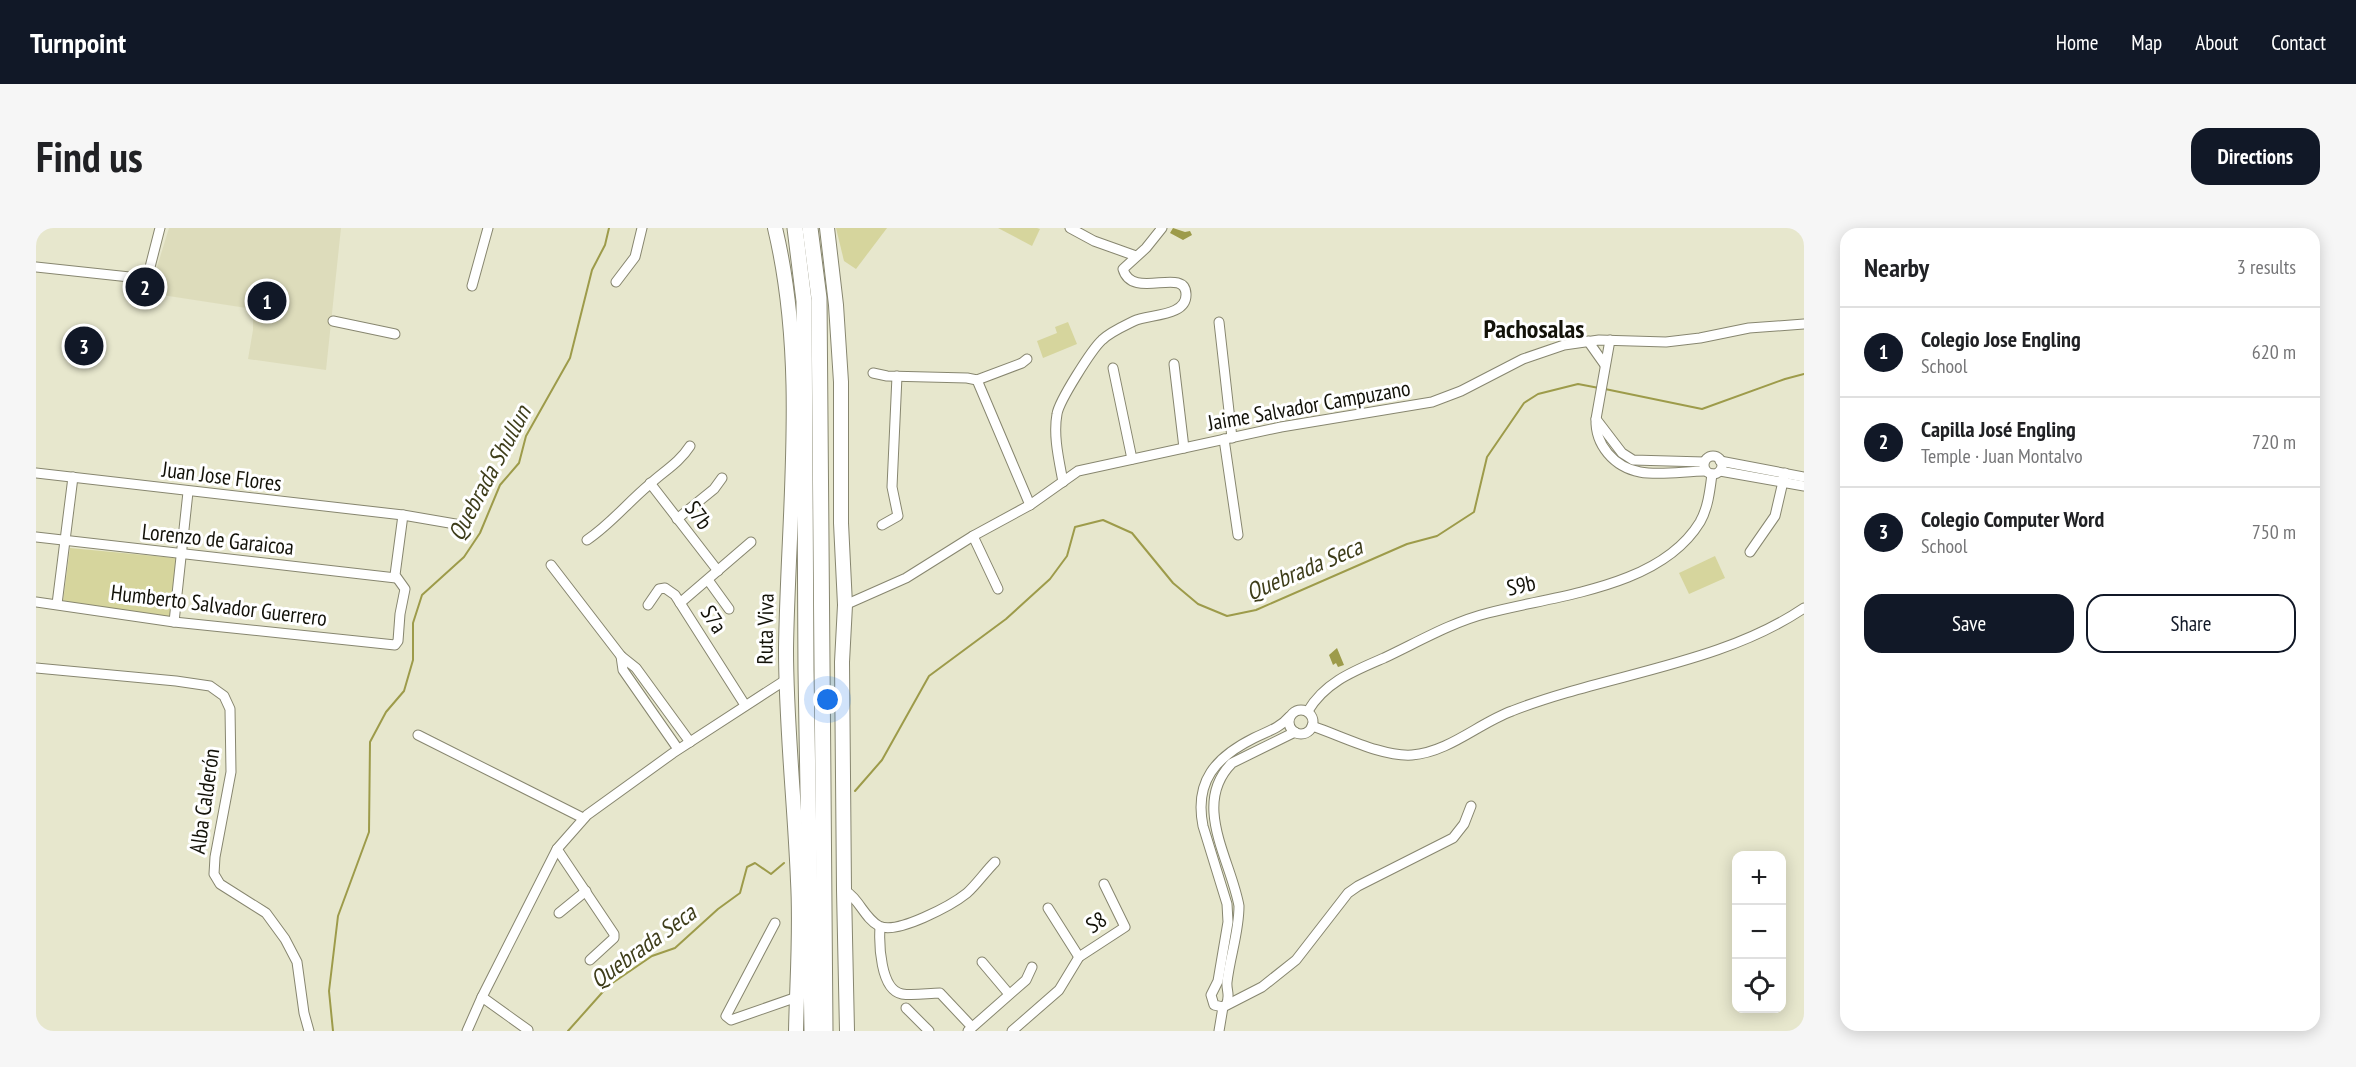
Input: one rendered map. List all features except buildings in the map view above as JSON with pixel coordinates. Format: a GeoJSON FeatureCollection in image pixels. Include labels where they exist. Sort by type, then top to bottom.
{"type":"FeatureCollection","features":[{"type":"Feature","properties":{"kind":"highway","name":"Ruta Viva"},"geometry":{"type":"LineString","coordinates":[[795,228],[804,301],[812,1031]]}},
{"type":"Feature","properties":{"kind":"highway"},"geometry":{"type":"LineString","coordinates":[[810,228],[819,298],[825,1031]]}},
{"type":"Feature","properties":{"kind":"highway"},"geometry":{"type":"LineString","coordinates":[[798,882],[810,943]]}},
{"type":"Feature","properties":{"kind":"main road","name":"Ruta Viva"},"geometry":{"type":"LineString","coordinates":[[775,228],[792,361],[793,450],[787,679],[798,882],[796,1031]]}},
{"type":"Feature","properties":{"kind":"main road"},"geometry":{"type":"LineString","coordinates":[[827,228],[836,304],[841,382],[845,604],[842,662],[844,890],[848,1031]]}},
{"type":"Feature","properties":{"kind":"street"},"geometry":{"type":"LineString","coordinates":[[36,267],[139,278],[146,276],[160,228]]}},
{"type":"Feature","properties":{"kind":"street"},"geometry":{"type":"LineString","coordinates":[[616,282],[635,257],[642,228]]}},
{"type":"Feature","properties":{"kind":"street"},"geometry":{"type":"LineString","coordinates":[[1070,228],[1094,241],[1136,256]]}},
{"type":"Feature","properties":{"kind":"street"},"geometry":{"type":"LineString","coordinates":[[1063,482],[1058,451],[1057,411],[1089,358],[1102,340],[1136,320],[1176,310],[1185,301],[1184,286],[1175,282],[1142,284],[1130,282],[1125,277],[1123,269],[1146,248],[1162,228]]}},
{"type":"Feature","properties":{"kind":"street"},"geometry":{"type":"LineString","coordinates":[[472,286],[490,229]]}},
{"type":"Feature","properties":{"kind":"street"},"geometry":{"type":"LineString","coordinates":[[333,321],[395,334]]}},
{"type":"Feature","properties":{"kind":"street"},"geometry":{"type":"LineString","coordinates":[[1219,322],[1238,535]]}},
{"type":"Feature","properties":{"kind":"street","name":"Jaime Salvador Campuzano"},"geometry":{"type":"LineString","coordinates":[[845,604],[906,578],[973,536],[1030,505],[1078,471],[1228,438],[1432,402],[1461,391],[1523,359],[1564,345],[1610,340],[1666,342],[1749,328],[1804,324]]}},
{"type":"Feature","properties":{"kind":"street"},"geometry":{"type":"LineString","coordinates":[[1610,340],[1596,414],[1595,432],[1614,460],[1627,468],[1641,472],[1712,468],[1783,478],[1804,477]]}},
{"type":"Feature","properties":{"kind":"street"},"geometry":{"type":"LineString","coordinates":[[1588,341],[1604,368]]}},
{"type":"Feature","properties":{"kind":"street"},"geometry":{"type":"LineString","coordinates":[[873,373],[977,380],[1022,363],[1027,358]]}},
{"type":"Feature","properties":{"kind":"street"},"geometry":{"type":"LineString","coordinates":[[1173,364],[1184,448]]}},
{"type":"Feature","properties":{"kind":"street"},"geometry":{"type":"LineString","coordinates":[[1113,368],[1132,459]]}},
{"type":"Feature","properties":{"kind":"street"},"geometry":{"type":"LineString","coordinates":[[882,525],[898,516],[892,487],[897,376]]}},
{"type":"Feature","properties":{"kind":"street"},"geometry":{"type":"LineString","coordinates":[[977,380],[1030,505]]}},
{"type":"Feature","properties":{"kind":"street"},"geometry":{"type":"LineString","coordinates":[[587,540],[602,530],[650,483],[682,459],[690,446]]}},
{"type":"Feature","properties":{"kind":"street","name":"S9b"},"geometry":{"type":"LineString","coordinates":[[1308,711],[1322,692],[1341,678],[1468,619],[1594,588],[1661,562],[1692,534],[1701,521],[1712,468]]}},
{"type":"Feature","properties":{"kind":"street","name":"Juan Jose Flores"},"geometry":{"type":"LineString","coordinates":[[36,473],[403,515],[467,526]]}},
{"type":"Feature","properties":{"kind":"street"},"geometry":{"type":"LineString","coordinates":[[57,604],[73,477]]}},
{"type":"Feature","properties":{"kind":"street"},"geometry":{"type":"LineString","coordinates":[[677,519],[714,489],[722,478]]}},
{"type":"Feature","properties":{"kind":"street"},"geometry":{"type":"LineString","coordinates":[[1783,478],[1804,486]]}},
{"type":"Feature","properties":{"kind":"street"},"geometry":{"type":"LineString","coordinates":[[1750,552],[1775,516],[1783,478]]}},
{"type":"Feature","properties":{"kind":"street","name":"S7b"},"geometry":{"type":"LineString","coordinates":[[650,483],[718,571]]}},
{"type":"Feature","properties":{"kind":"street"},"geometry":{"type":"LineString","coordinates":[[174,622],[188,492]]}},
{"type":"Feature","properties":{"kind":"street"},"geometry":{"type":"LineString","coordinates":[[396,578],[403,515]]}},
{"type":"Feature","properties":{"kind":"street"},"geometry":{"type":"LineString","coordinates":[[973,536],[999,589]]}},
{"type":"Feature","properties":{"kind":"street","name":"Lorenzo de Garaicoa"},"geometry":{"type":"LineString","coordinates":[[36,537],[396,578]]}},
{"type":"Feature","properties":{"kind":"street","name":"S7a"},"geometry":{"type":"LineString","coordinates":[[745,705],[680,603],[752,542]]}},
{"type":"Feature","properties":{"kind":"street"},"geometry":{"type":"LineString","coordinates":[[551,566],[621,656],[636,668],[690,742]]}},
{"type":"Feature","properties":{"kind":"street","name":"Humberto Salvador Guerrero"},"geometry":{"type":"LineString","coordinates":[[36,602],[174,622],[394,645],[397,644],[405,589],[396,578]]}},
{"type":"Feature","properties":{"kind":"street"},"geometry":{"type":"LineString","coordinates":[[708,580],[729,609]]}},
{"type":"Feature","properties":{"kind":"street"},"geometry":{"type":"LineString","coordinates":[[648,605],[659,589],[665,588],[670,590],[680,603]]}},
{"type":"Feature","properties":{"kind":"street"},"geometry":{"type":"LineString","coordinates":[[1312,726],[1379,751],[1413,755],[1432,751],[1521,708],[1744,641],[1782,623],[1804,608]]}},
{"type":"Feature","properties":{"kind":"street"},"geometry":{"type":"LineString","coordinates":[[621,656],[623,669],[678,749]]}},
{"type":"Feature","properties":{"kind":"street","name":"Alba Calderón"},"geometry":{"type":"LineString","coordinates":[[36,668],[210,686],[224,696],[230,710],[231,772],[214,857],[214,874],[220,884],[266,913],[285,939],[297,962],[304,1013],[309,1031]]}},
{"type":"Feature","properties":{"kind":"street"},"geometry":{"type":"LineString","coordinates":[[467,1031],[557,849],[583,819],[678,749],[787,679]]}},
{"type":"Feature","properties":{"kind":"street"},"geometry":{"type":"LineString","coordinates":[[1219,1031],[1225,1006],[1229,996],[1227,982],[1239,906],[1215,826],[1217,789],[1225,770],[1232,763],[1295,732],[1307,732],[1312,726],[1311,715],[1308,711],[1299,709],[1280,726],[1227,753],[1212,770],[1203,796],[1201,816],[1227,904],[1228,916],[1218,981],[1211,995],[1215,1005],[1225,1006],[1262,987],[1296,960],[1348,893],[1358,885],[1453,838],[1464,824],[1471,806]]}},
{"type":"Feature","properties":{"kind":"street"},"geometry":{"type":"LineString","coordinates":[[1289,717],[1289,726],[1295,732]]}},
{"type":"Feature","properties":{"kind":"street"},"geometry":{"type":"LineString","coordinates":[[418,735],[583,819]]}},
{"type":"Feature","properties":{"kind":"street"},"geometry":{"type":"LineString","coordinates":[[557,849],[614,936],[590,960]]}},
{"type":"Feature","properties":{"kind":"street"},"geometry":{"type":"LineString","coordinates":[[844,890],[880,927],[896,928],[930,915],[965,894],[995,862]]}},
{"type":"Feature","properties":{"kind":"street","name":"S8"},"geometry":{"type":"LineString","coordinates":[[1012,1031],[1059,990],[1079,957],[1125,927],[1104,884]]}},
{"type":"Feature","properties":{"kind":"street"},"geometry":{"type":"LineString","coordinates":[[559,913],[586,891]]}},
{"type":"Feature","properties":{"kind":"street","name":"S8"},"geometry":{"type":"LineString","coordinates":[[1048,908],[1079,957]]}},
{"type":"Feature","properties":{"kind":"street"},"geometry":{"type":"LineString","coordinates":[[775,923],[726,1016],[731,1020],[797,997]]}},
{"type":"Feature","properties":{"kind":"street"},"geometry":{"type":"LineString","coordinates":[[880,927],[880,960],[891,986],[902,994],[940,993],[970,1029],[1026,980],[1032,967]]}},
{"type":"Feature","properties":{"kind":"street"},"geometry":{"type":"LineString","coordinates":[[982,962],[1010,994]]}},
{"type":"Feature","properties":{"kind":"street"},"geometry":{"type":"LineString","coordinates":[[482,997],[528,1029]]}},
{"type":"Feature","properties":{"kind":"street"},"geometry":{"type":"LineString","coordinates":[[906,1008],[929,1031]]}},
{"type":"Feature","properties":{"kind":"shaded area"},"geometry":{"type":"Polygon","coordinates":[[[169,228],[341,228],[326,370],[248,359],[253,330],[253,309],[149,293],[169,228]]]}},
{"type":"Feature","properties":{"kind":"shaded area"},"geometry":{"type":"Polygon","coordinates":[[[836,228],[887,228],[856,269],[844,261],[836,228]]]}},
{"type":"Feature","properties":{"kind":"shaded area"},"geometry":{"type":"Polygon","coordinates":[[[998,228],[1037,228],[1040,229],[1032,246],[998,228]]]}},
{"type":"Feature","properties":{"kind":"shaded area"},"geometry":{"type":"Polygon","coordinates":[[[1173,228],[1185,232],[1190,231],[1192,235],[1183,240],[1170,233],[1173,228]]]}},
{"type":"Feature","properties":{"kind":"shaded area"},"geometry":{"type":"Polygon","coordinates":[[[1068,322],[1077,344],[1043,358],[1037,341],[1057,333],[1055,327],[1068,322]]]}},
{"type":"Feature","properties":{"kind":"shaded area"},"geometry":{"type":"Polygon","coordinates":[[[70,548],[176,558],[171,617],[63,601],[70,548]]]}},
{"type":"Feature","properties":{"kind":"shaded area"},"geometry":{"type":"Polygon","coordinates":[[[1715,556],[1725,578],[1689,594],[1679,573],[1715,556]]]}},
{"type":"Feature","properties":{"kind":"shaded area"},"geometry":{"type":"Polygon","coordinates":[[[1337,648],[1344,665],[1338,667],[1336,663],[1333,665],[1329,655],[1337,648]]]}},
{"type":"Feature","properties":{"kind":"waterway","name":"Quebrada Shullun"},"geometry":{"type":"LineString","coordinates":[[333,1031],[329,991],[338,916],[369,832],[370,742],[386,712],[404,691],[413,660],[413,623],[422,595],[464,557],[480,533],[500,485],[519,463],[526,436],[570,358],[592,270],[605,245],[609,228]]}},
{"type":"Feature","properties":{"kind":"waterway","name":"Quebrada Seca"},"geometry":{"type":"LineString","coordinates":[[1605,389],[1702,409],[1804,374]]}},
{"type":"Feature","properties":{"kind":"waterway","name":"Quebrada Seca"},"geometry":{"type":"LineString","coordinates":[[855,791],[882,760],[929,676],[1006,619],[1050,579],[1067,556],[1075,527],[1103,520],[1132,533],[1173,583],[1198,604],[1227,616],[1256,610],[1407,544],[1437,536],[1474,512],[1487,457],[1524,403],[1538,394],[1578,384],[1599,388]]}},
{"type":"Feature","properties":{"kind":"waterway","name":"Quebrada Seca"},"geometry":{"type":"LineString","coordinates":[[568,1031],[608,986],[652,956],[675,948],[718,909],[740,893],[747,867],[755,863],[771,874],[784,863]]}},
{"type":"Feature","properties":{"kind":"place","name":"Capilla José Engling"},"geometry":{"type":"Point","coordinates":[145,287]}},
{"type":"Feature","properties":{"kind":"place","name":"Colegio Jose Engling"},"geometry":{"type":"Point","coordinates":[267,301]}},
{"type":"Feature","properties":{"kind":"place","name":"Colegio Computer Word"},"geometry":{"type":"Point","coordinates":[84,346]}},
{"type":"Feature","properties":{"kind":"district","name":"Pachosalas"},"geometry":{"type":"Point","coordinates":[1534,328]}}]}
